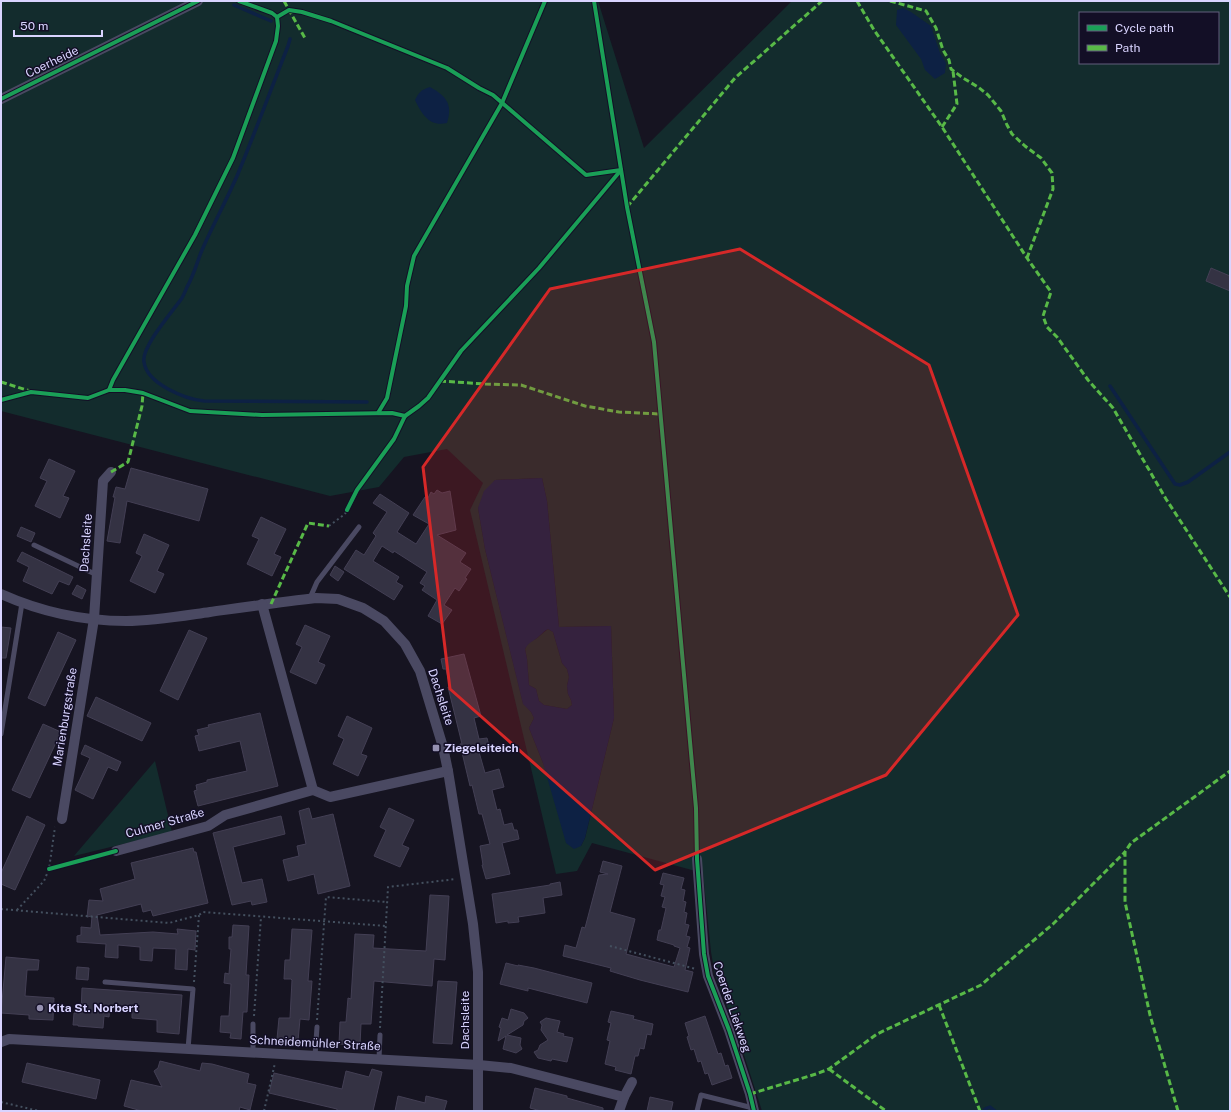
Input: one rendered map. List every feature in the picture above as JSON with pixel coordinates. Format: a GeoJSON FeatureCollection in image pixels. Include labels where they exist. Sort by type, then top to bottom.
{"type":"FeatureCollection","features":[{"type":"Feature","properties":{"kind":"street","name":"Coerheide"},"geometry":{"type":"LineString","coordinates":[[1,99],[198,1]]}},
{"type":"Feature","properties":{"kind":"street","name":"Dachsleite"},"geometry":{"type":"LineString","coordinates":[[94,619],[103,481],[111,472]]}},
{"type":"Feature","properties":{"kind":"street","name":"Dachsleite"},"geometry":{"type":"LineString","coordinates":[[1,594],[22,603],[60,613],[94,619],[124,621],[154,620],[310,598],[338,599],[364,608],[384,621],[405,644],[420,671],[443,747],[448,771],[473,924],[478,972],[478,1111]]}},
{"type":"Feature","properties":{"kind":"street"},"geometry":{"type":"LineString","coordinates":[[262,604],[313,790],[330,797],[448,771]]}},
{"type":"Feature","properties":{"kind":"street","name":"Marienburgstraße"},"geometry":{"type":"LineString","coordinates":[[62,819],[94,619]]}},
{"type":"Feature","properties":{"kind":"street","name":"Culmer Straße"},"geometry":{"type":"LineString","coordinates":[[116,851],[208,826],[225,815],[313,790]]}},
{"type":"Feature","properties":{"kind":"street","name":"Coerder Liekweg"},"geometry":{"type":"LineString","coordinates":[[696,860],[704,954],[707,972],[729,1030],[754,1110]]}},
{"type":"Feature","properties":{"kind":"street","name":"Schneidemühler Straße"},"geometry":{"type":"LineString","coordinates":[[1,1042],[9,1039],[479,1065],[511,1068],[624,1097]]}},
{"type":"Feature","properties":{"kind":"street"},"geometry":{"type":"LineString","coordinates":[[619,1111],[632,1082]]}},
{"type":"Feature","properties":{"kind":"lane"},"geometry":{"type":"LineString","coordinates":[[310,598],[317,582],[359,527]]}},
{"type":"Feature","properties":{"kind":"lane"},"geometry":{"type":"LineString","coordinates":[[34,545],[97,574]]}},
{"type":"Feature","properties":{"kind":"lane"},"geometry":{"type":"LineString","coordinates":[[1,734],[22,603]]}},
{"type":"Feature","properties":{"kind":"lane"},"geometry":{"type":"LineString","coordinates":[[105,982],[193,989],[188,1049]]}},
{"type":"Feature","properties":{"kind":"lane"},"geometry":{"type":"LineString","coordinates":[[253,1024],[253,1053]]}},
{"type":"Feature","properties":{"kind":"lane"},"geometry":{"type":"LineString","coordinates":[[316,1056],[317,1027]]}},
{"type":"Feature","properties":{"kind":"lane"},"geometry":{"type":"LineString","coordinates":[[379,1059],[380,1035]]}},
{"type":"Feature","properties":{"kind":"lane"},"geometry":{"type":"LineString","coordinates":[[697,1111],[700,1095],[754,1110]]}},
{"type":"Feature","properties":{"kind":"path"},"geometry":{"type":"LineString","coordinates":[[330,526],[345,514],[347,510]]}},
{"type":"Feature","properties":{"kind":"path"},"geometry":{"type":"LineString","coordinates":[[17,910],[44,880],[49,869],[54,828],[62,819]]}},
{"type":"Feature","properties":{"kind":"path"},"geometry":{"type":"LineString","coordinates":[[49,869],[56,867]]}},
{"type":"Feature","properties":{"kind":"path"},"geometry":{"type":"LineString","coordinates":[[380,1035],[388,887],[465,878]]}},
{"type":"Feature","properties":{"kind":"path"},"geometry":{"type":"LineString","coordinates":[[317,1027],[326,897],[387,902]]}},
{"type":"Feature","properties":{"kind":"path"},"geometry":{"type":"LineString","coordinates":[[1,909],[169,923],[199,915],[203,912],[386,926]]}},
{"type":"Feature","properties":{"kind":"path"},"geometry":{"type":"LineString","coordinates":[[193,989],[199,915]]}},
{"type":"Feature","properties":{"kind":"path"},"geometry":{"type":"LineString","coordinates":[[253,1024],[261,917]]}},
{"type":"Feature","properties":{"kind":"path"},"geometry":{"type":"LineString","coordinates":[[610,946],[707,972]]}},
{"type":"Feature","properties":{"kind":"path"},"geometry":{"type":"LineString","coordinates":[[264,1111],[277,1054]]}},
{"type":"Feature","properties":{"kind":"path"},"geometry":{"type":"LineString","coordinates":[[1,1102],[39,1111]]}},
{"type":"Feature","properties":{"kind":"highlighted area"},"geometry":{"type":"Polygon","coordinates":[[[740,249],[929,365],[1018,615],[886,775],[655,870],[450,689],[423,467],[550,289],[740,249]]]}},
{"type":"Feature","properties":{"kind":"green space"},"geometry":{"type":"Polygon","coordinates":[[[1,1],[598,1],[644,148],[792,1],[1230,1],[1230,1111],[762,1111],[735,1027],[715,975],[711,952],[703,873],[592,843],[577,871],[556,874],[470,510],[483,483],[447,449],[404,457],[379,487],[330,496],[1,411],[1,1]],[[542,478],[495,480],[478,508],[485,549],[523,703],[534,718],[529,728],[543,763],[581,846],[585,838],[614,718],[611,626],[559,627],[547,501],[542,478]]]}},
{"type":"Feature","properties":{"kind":"green space"},"geometry":{"type":"Polygon","coordinates":[[[548,629],[553,632],[562,663],[567,669],[569,677],[567,686],[572,705],[567,709],[544,705],[539,701],[536,689],[529,685],[525,649],[528,643],[548,629]]]}},
{"type":"Feature","properties":{"kind":"green space"},"geometry":{"type":"Polygon","coordinates":[[[155,761],[172,832],[74,856],[155,761]]]}},
{"type":"Feature","properties":{"kind":"water"},"geometry":{"type":"Polygon","coordinates":[[[903,8],[931,26],[940,53],[946,63],[945,73],[935,79],[925,70],[921,59],[896,25],[897,10],[903,8]]]}},
{"type":"Feature","properties":{"kind":"water"},"geometry":{"type":"Polygon","coordinates":[[[430,87],[447,101],[449,116],[447,123],[436,123],[427,119],[415,100],[424,89],[430,87]]]}},
{"type":"Feature","properties":{"kind":"water"},"geometry":{"type":"Polygon","coordinates":[[[542,478],[547,501],[559,627],[611,626],[614,718],[585,838],[581,846],[574,849],[566,843],[543,763],[529,728],[534,718],[531,712],[523,704],[485,549],[478,508],[484,491],[495,480],[542,478]],[[548,629],[525,649],[529,685],[536,689],[539,701],[544,705],[567,709],[572,705],[567,686],[569,677],[567,669],[562,663],[553,632],[548,629]]]}},
{"type":"Feature","properties":{"kind":"building"},"geometry":{"type":"Polygon","coordinates":[[[1211,268],[1230,276],[1230,291],[1206,281],[1211,268]]]}},
{"type":"Feature","properties":{"kind":"building"},"geometry":{"type":"Polygon","coordinates":[[[49,459],[75,471],[63,496],[69,498],[60,518],[35,506],[47,481],[40,478],[49,459]]]}},
{"type":"Feature","properties":{"kind":"building"},"geometry":{"type":"Polygon","coordinates":[[[131,468],[208,489],[199,521],[127,501],[120,543],[107,541],[115,497],[113,497],[116,487],[125,489],[131,468]]]}},
{"type":"Feature","properties":{"kind":"building"},"geometry":{"type":"Polygon","coordinates":[[[437,490],[442,493],[450,491],[456,530],[437,535],[466,553],[460,562],[471,569],[465,578],[467,579],[459,591],[455,588],[444,605],[452,610],[442,624],[428,616],[437,600],[422,590],[425,586],[420,583],[427,572],[394,551],[393,553],[382,546],[373,561],[399,577],[396,582],[403,586],[394,600],[344,569],[356,550],[364,555],[376,536],[373,533],[387,512],[373,503],[380,494],[409,513],[397,532],[416,544],[429,524],[413,515],[425,497],[428,498],[431,492],[434,494],[437,490]]]}},
{"type":"Feature","properties":{"kind":"building"},"geometry":{"type":"Polygon","coordinates":[[[261,517],[286,529],[274,554],[281,557],[272,576],[247,564],[259,539],[252,536],[261,517]]]}},
{"type":"Feature","properties":{"kind":"building"},"geometry":{"type":"Polygon","coordinates":[[[21,527],[35,533],[31,542],[17,536],[21,527]]]}},
{"type":"Feature","properties":{"kind":"building"},"geometry":{"type":"Polygon","coordinates":[[[144,534],[169,545],[157,571],[164,574],[155,593],[130,581],[142,556],[136,553],[144,534]]]}},
{"type":"Feature","properties":{"kind":"building"},"geometry":{"type":"Polygon","coordinates":[[[22,552],[73,577],[69,585],[59,581],[52,594],[23,581],[29,567],[17,561],[22,552]]]}},
{"type":"Feature","properties":{"kind":"building"},"geometry":{"type":"Polygon","coordinates":[[[335,566],[344,572],[338,581],[330,575],[335,566]]]}},
{"type":"Feature","properties":{"kind":"building"},"geometry":{"type":"Polygon","coordinates":[[[77,585],[86,590],[82,599],[72,594],[77,585]]]}},
{"type":"Feature","properties":{"kind":"building"},"geometry":{"type":"Polygon","coordinates":[[[305,625],[330,636],[318,662],[325,665],[316,684],[290,672],[302,647],[296,644],[305,625]]]}},
{"type":"Feature","properties":{"kind":"building"},"geometry":{"type":"Polygon","coordinates":[[[1,627],[11,628],[6,658],[1,658],[1,627]]]}},
{"type":"Feature","properties":{"kind":"building"},"geometry":{"type":"Polygon","coordinates":[[[189,630],[207,638],[178,700],[160,691],[189,630]]]}},
{"type":"Feature","properties":{"kind":"building"},"geometry":{"type":"Polygon","coordinates":[[[58,632],[76,640],[45,706],[28,698],[58,632]]]}},
{"type":"Feature","properties":{"kind":"building"},"geometry":{"type":"Polygon","coordinates":[[[464,654],[481,716],[474,718],[479,739],[487,738],[490,750],[479,752],[485,773],[499,769],[504,787],[492,790],[497,810],[500,809],[504,825],[512,823],[514,830],[517,830],[519,839],[502,843],[510,874],[486,879],[482,865],[480,846],[490,844],[482,814],[479,814],[472,785],[470,786],[460,744],[462,744],[448,687],[450,687],[446,669],[443,669],[441,659],[464,654]]]}},
{"type":"Feature","properties":{"kind":"building"},"geometry":{"type":"Polygon","coordinates":[[[96,697],[151,723],[142,741],[87,716],[96,697]]]}},
{"type":"Feature","properties":{"kind":"building"},"geometry":{"type":"Polygon","coordinates":[[[260,713],[278,786],[198,806],[194,791],[197,790],[196,785],[207,782],[207,780],[247,771],[240,741],[199,751],[195,736],[199,735],[197,730],[209,727],[208,725],[260,713]]]}},
{"type":"Feature","properties":{"kind":"building"},"geometry":{"type":"Polygon","coordinates":[[[347,716],[372,728],[361,754],[367,756],[358,776],[333,764],[344,739],[338,736],[347,716]]]}},
{"type":"Feature","properties":{"kind":"building"},"geometry":{"type":"Polygon","coordinates":[[[43,724],[61,732],[30,798],[12,790],[43,724]]]}},
{"type":"Feature","properties":{"kind":"building"},"geometry":{"type":"Polygon","coordinates":[[[85,745],[121,762],[117,771],[108,767],[93,799],[75,790],[90,758],[81,754],[85,745]]]}},
{"type":"Feature","properties":{"kind":"building"},"geometry":{"type":"Polygon","coordinates":[[[309,808],[312,819],[333,814],[350,886],[318,894],[314,874],[288,881],[283,860],[299,856],[297,846],[306,844],[299,811],[309,808]]]}},
{"type":"Feature","properties":{"kind":"building"},"geometry":{"type":"Polygon","coordinates":[[[389,808],[414,820],[402,845],[409,848],[400,867],[374,856],[386,830],[380,827],[389,808]]]}},
{"type":"Feature","properties":{"kind":"building"},"geometry":{"type":"Polygon","coordinates":[[[27,816],[45,825],[15,890],[1,884],[1,873],[27,816]]]}},
{"type":"Feature","properties":{"kind":"building"},"geometry":{"type":"Polygon","coordinates":[[[281,816],[285,834],[233,847],[242,883],[262,879],[267,902],[252,905],[251,901],[232,905],[213,833],[281,816]]]}},
{"type":"Feature","properties":{"kind":"building"},"geometry":{"type":"Polygon","coordinates":[[[193,848],[194,852],[196,852],[208,903],[153,916],[151,910],[143,912],[141,904],[97,915],[100,935],[153,932],[178,934],[177,929],[196,931],[195,950],[188,949],[187,970],[175,969],[176,949],[153,948],[152,961],[140,960],[140,947],[118,945],[118,958],[105,957],[106,944],[77,942],[77,936],[81,935],[81,927],[91,928],[92,916],[87,917],[89,900],[103,901],[100,889],[135,879],[131,863],[193,848]]]}},
{"type":"Feature","properties":{"kind":"building"},"geometry":{"type":"Polygon","coordinates":[[[603,861],[622,866],[610,912],[635,919],[626,954],[674,967],[680,948],[657,940],[666,908],[662,907],[665,897],[661,896],[664,885],[660,884],[663,873],[684,878],[681,889],[685,890],[683,901],[686,902],[684,912],[687,913],[685,924],[689,925],[686,936],[690,937],[687,947],[690,948],[685,970],[693,972],[688,992],[610,971],[611,968],[563,956],[565,945],[576,948],[582,927],[585,928],[599,875],[608,874],[600,872],[603,861]]]}},
{"type":"Feature","properties":{"kind":"building"},"geometry":{"type":"Polygon","coordinates":[[[560,882],[562,895],[543,898],[545,913],[518,917],[519,922],[508,923],[508,921],[496,923],[492,894],[550,885],[560,882]]]}},
{"type":"Feature","properties":{"kind":"building"},"geometry":{"type":"Polygon","coordinates":[[[430,895],[449,896],[445,960],[434,959],[432,986],[374,981],[371,1024],[361,1024],[360,1045],[339,1044],[340,1022],[346,1022],[348,998],[351,999],[355,934],[374,935],[373,948],[426,951],[430,895]]]}},
{"type":"Feature","properties":{"kind":"building"},"geometry":{"type":"Polygon","coordinates":[[[233,925],[249,926],[246,975],[249,975],[247,1012],[243,1012],[241,1039],[230,1038],[231,1033],[220,1032],[221,1016],[229,1016],[231,984],[224,983],[225,973],[229,974],[231,949],[229,949],[229,937],[232,937],[233,925]]]}},
{"type":"Feature","properties":{"kind":"building"},"geometry":{"type":"Polygon","coordinates":[[[292,929],[312,930],[308,981],[312,981],[309,1020],[300,1019],[298,1041],[277,1039],[279,1018],[290,1018],[292,980],[284,979],[285,960],[290,960],[292,929]]]}},
{"type":"Feature","properties":{"kind":"building"},"geometry":{"type":"Polygon","coordinates":[[[6,957],[39,960],[38,970],[27,970],[25,996],[54,998],[53,1020],[29,1019],[29,1015],[1,1013],[6,957]]]}},
{"type":"Feature","properties":{"kind":"building"},"geometry":{"type":"Polygon","coordinates":[[[506,963],[534,968],[592,983],[587,1003],[528,988],[528,991],[500,984],[506,963]]]}},
{"type":"Feature","properties":{"kind":"building"},"geometry":{"type":"Polygon","coordinates":[[[77,967],[89,968],[88,980],[76,979],[77,967]]]}},
{"type":"Feature","properties":{"kind":"building"},"geometry":{"type":"Polygon","coordinates":[[[438,981],[457,982],[452,1044],[433,1043],[438,981]]]}},
{"type":"Feature","properties":{"kind":"building"},"geometry":{"type":"Polygon","coordinates":[[[82,988],[182,995],[179,1034],[157,1032],[157,1020],[132,1018],[132,1007],[110,1006],[109,1017],[104,1016],[103,1028],[73,1025],[74,1013],[81,1013],[82,988]]]}},
{"type":"Feature","properties":{"kind":"building"},"geometry":{"type":"Polygon","coordinates":[[[511,1009],[524,1013],[528,1018],[524,1021],[523,1025],[507,1035],[521,1038],[520,1045],[522,1049],[516,1053],[503,1049],[506,1036],[498,1041],[501,1028],[499,1027],[502,1018],[508,1020],[511,1009]]]}},
{"type":"Feature","properties":{"kind":"building"},"geometry":{"type":"Polygon","coordinates":[[[611,1011],[634,1016],[633,1019],[653,1024],[651,1035],[647,1034],[644,1049],[640,1048],[638,1056],[635,1056],[631,1074],[615,1070],[616,1067],[605,1064],[610,1041],[607,1040],[611,1023],[608,1022],[611,1011]]]}},
{"type":"Feature","properties":{"kind":"building"},"geometry":{"type":"Polygon","coordinates":[[[705,1016],[718,1054],[721,1053],[725,1066],[728,1065],[732,1078],[712,1085],[708,1073],[705,1074],[701,1061],[698,1062],[694,1049],[691,1050],[685,1023],[705,1016]]]}},
{"type":"Feature","properties":{"kind":"building"},"geometry":{"type":"Polygon","coordinates":[[[546,1018],[560,1021],[557,1032],[564,1034],[563,1036],[573,1038],[567,1062],[538,1058],[534,1052],[538,1050],[540,1045],[548,1040],[541,1030],[542,1025],[540,1022],[546,1018]]]}},
{"type":"Feature","properties":{"kind":"building"},"geometry":{"type":"Polygon","coordinates":[[[160,1061],[200,1071],[202,1063],[212,1064],[249,1074],[247,1083],[256,1085],[250,1110],[240,1107],[239,1111],[142,1111],[124,1106],[131,1080],[162,1087],[154,1071],[158,1068],[160,1061]]]}},
{"type":"Feature","properties":{"kind":"building"},"geometry":{"type":"Polygon","coordinates":[[[27,1063],[100,1080],[96,1099],[22,1082],[27,1063]]]}},
{"type":"Feature","properties":{"kind":"building"},"geometry":{"type":"Polygon","coordinates":[[[372,1069],[382,1072],[373,1111],[337,1111],[337,1109],[269,1093],[274,1073],[342,1089],[346,1071],[369,1077],[372,1069]]]}},
{"type":"Feature","properties":{"kind":"building"},"geometry":{"type":"Polygon","coordinates":[[[535,1088],[567,1096],[567,1098],[603,1108],[603,1111],[541,1111],[530,1108],[535,1088]]]}},
{"type":"Feature","properties":{"kind":"building"},"geometry":{"type":"Polygon","coordinates":[[[398,1096],[425,1103],[426,1096],[447,1101],[444,1111],[395,1111],[398,1096]]]}},
{"type":"Feature","properties":{"kind":"building"},"geometry":{"type":"Polygon","coordinates":[[[650,1097],[673,1102],[671,1111],[647,1111],[650,1097]]]}},
{"type":"Feature","properties":{"kind":"waterway"},"geometry":{"type":"LineString","coordinates":[[234,5],[271,21]]}},
{"type":"Feature","properties":{"kind":"waterway"},"geometry":{"type":"LineString","coordinates":[[290,39],[244,160],[202,250],[192,278],[182,298],[152,339],[144,355],[144,362],[147,370],[159,383],[177,394],[196,400],[367,402]]}},
{"type":"Feature","properties":{"kind":"waterway"},"geometry":{"type":"LineString","coordinates":[[1110,386],[1175,484],[1180,485],[1188,482],[1230,452]]}},
{"type":"Feature","properties":{"kind":"waterway"},"geometry":{"type":"LineString","coordinates":[[985,1109],[990,1107],[995,1111]]}},
{"type":"Feature","properties":{"kind":"marked path"},"geometry":{"type":"LineString","coordinates":[[284,1],[306,40]]}},
{"type":"Feature","properties":{"kind":"marked path"},"geometry":{"type":"LineString","coordinates":[[627,207],[735,78],[822,1]]}},
{"type":"Feature","properties":{"kind":"marked path"},"geometry":{"type":"LineString","coordinates":[[857,1],[874,30],[942,127],[1027,258],[1051,292],[1043,316],[1047,327],[1057,337],[1088,380],[1113,408],[1166,499],[1230,597]]}},
{"type":"Feature","properties":{"kind":"marked path"},"geometry":{"type":"LineString","coordinates":[[890,1],[926,11],[936,28],[943,50],[949,60],[951,69],[988,95],[1001,111],[1012,134],[1041,158],[1052,173],[1053,189],[1027,258]]}},
{"type":"Feature","properties":{"kind":"marked path"},"geometry":{"type":"LineString","coordinates":[[942,127],[957,104],[953,71]]}},
{"type":"Feature","properties":{"kind":"marked path"},"geometry":{"type":"LineString","coordinates":[[440,381],[521,385],[585,406],[619,412],[660,414]]}},
{"type":"Feature","properties":{"kind":"marked path"},"geometry":{"type":"LineString","coordinates":[[1,382],[30,391]]}},
{"type":"Feature","properties":{"kind":"marked path"},"geometry":{"type":"LineString","coordinates":[[111,472],[128,462],[142,406],[143,393]]}},
{"type":"Feature","properties":{"kind":"marked path"},"geometry":{"type":"LineString","coordinates":[[271,604],[308,523],[329,526]]}},
{"type":"Feature","properties":{"kind":"marked path"},"geometry":{"type":"LineString","coordinates":[[1178,1111],[1150,1015],[1125,902],[1125,852],[1131,843],[1230,771]]}},
{"type":"Feature","properties":{"kind":"marked path"},"geometry":{"type":"LineString","coordinates":[[750,1094],[829,1069],[877,1034],[981,985],[1053,924],[1125,852]]}},
{"type":"Feature","properties":{"kind":"marked path"},"geometry":{"type":"LineString","coordinates":[[939,1005],[980,1111]]}},
{"type":"Feature","properties":{"kind":"marked path"},"geometry":{"type":"LineString","coordinates":[[829,1069],[886,1111]]}},
{"type":"Feature","properties":{"kind":"cycle path"},"geometry":{"type":"LineString","coordinates":[[1,99],[198,1]]}},
{"type":"Feature","properties":{"kind":"cycle path"},"geometry":{"type":"LineString","coordinates":[[109,390],[113,380],[195,235],[233,158],[276,41],[278,26],[277,17],[272,13],[239,1]]}},
{"type":"Feature","properties":{"kind":"cycle path"},"geometry":{"type":"LineString","coordinates":[[378,413],[387,398],[406,306],[407,286],[414,256],[502,103],[545,1]]}},
{"type":"Feature","properties":{"kind":"cycle path"},"geometry":{"type":"LineString","coordinates":[[594,1],[627,207],[654,342],[696,808],[697,859],[704,954],[708,976],[729,1030],[754,1111]]}},
{"type":"Feature","properties":{"kind":"cycle path"},"geometry":{"type":"LineString","coordinates":[[277,17],[289,10],[302,12],[331,21],[447,68],[493,95],[586,175],[621,170]]}},
{"type":"Feature","properties":{"kind":"cycle path"},"geometry":{"type":"LineString","coordinates":[[347,510],[357,490],[394,439],[405,416],[428,398],[461,351],[539,268],[621,170]]}},
{"type":"Feature","properties":{"kind":"cycle path"},"geometry":{"type":"LineString","coordinates":[[1,400],[31,392],[88,398],[109,390],[125,390],[143,393],[190,411],[262,415],[392,413],[405,416]]}},
{"type":"Feature","properties":{"kind":"cycle path"},"geometry":{"type":"LineString","coordinates":[[49,869],[116,851]]}},
{"type":"Feature","properties":{"kind":"place","name":"Ziegeleiteich"},"geometry":{"type":"Point","coordinates":[436,748]}},
{"type":"Feature","properties":{"kind":"place","name":"Kita St. Norbert"},"geometry":{"type":"Point","coordinates":[40,1008]}}]}
